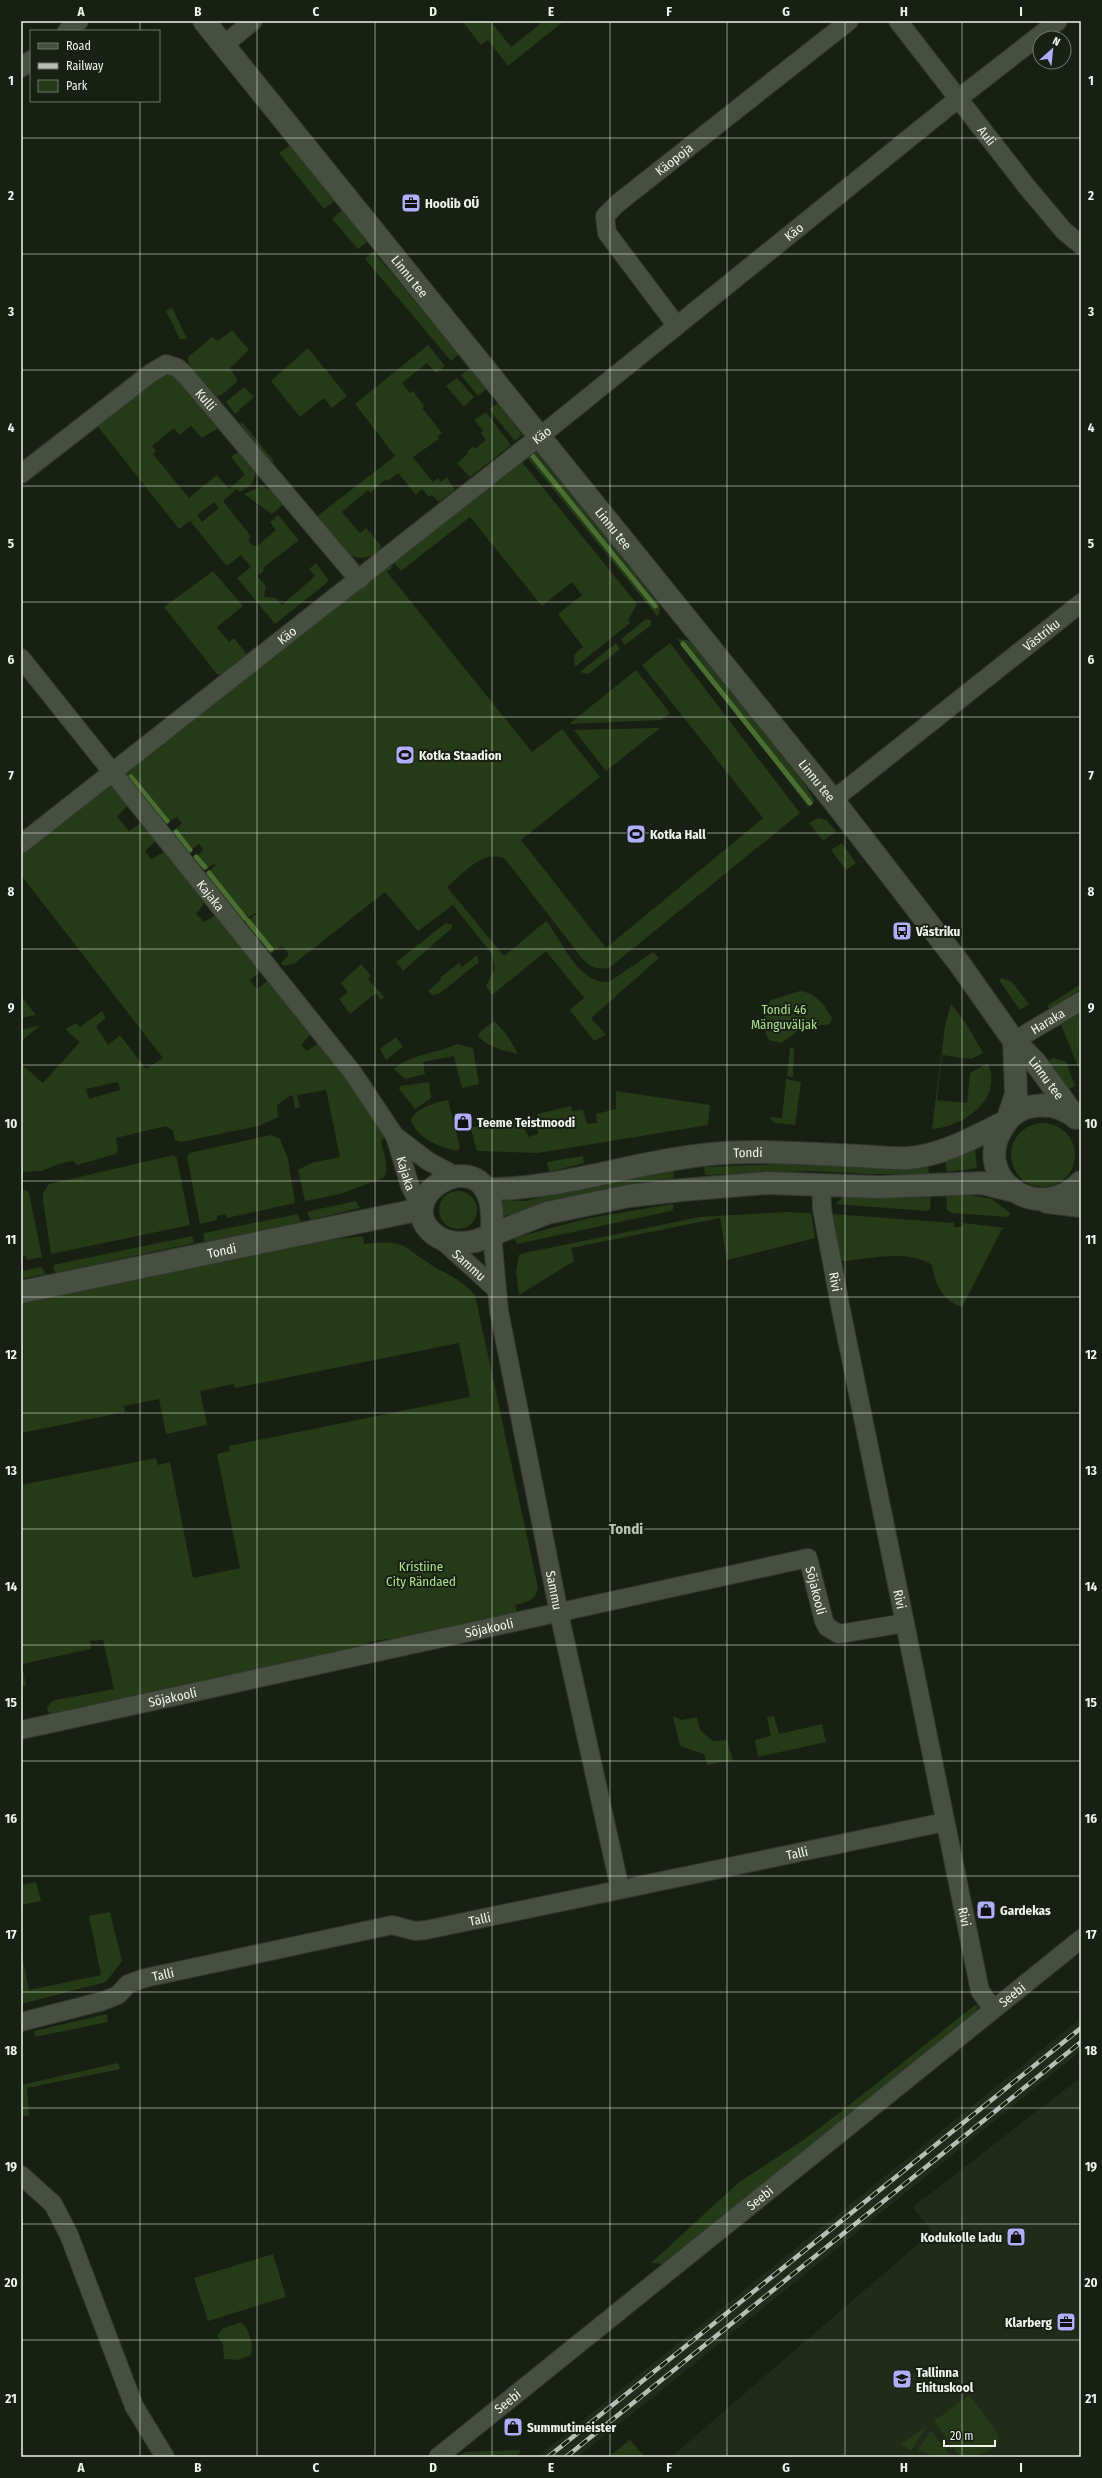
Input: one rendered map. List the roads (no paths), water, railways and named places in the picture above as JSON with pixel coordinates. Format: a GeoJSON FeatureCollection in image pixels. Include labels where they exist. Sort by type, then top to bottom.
{"type":"FeatureCollection","features":[{"type":"Feature","properties":{"kind":"street"},"geometry":{"type":"LineString","coordinates":[[68,30],[79,21]]}},
{"type":"Feature","properties":{"kind":"street","name":"Linnu tee"},"geometry":{"type":"LineString","coordinates":[[204,21],[833,800],[959,963],[1014,1041],[1035,1062],[1079,1121]]}},
{"type":"Feature","properties":{"kind":"street"},"geometry":{"type":"LineString","coordinates":[[224,45],[253,21]]}},
{"type":"Feature","properties":{"kind":"street","name":"Käopoja"},"geometry":{"type":"LineString","coordinates":[[677,326],[607,233],[605,216],[618,203],[849,21]]}},
{"type":"Feature","properties":{"kind":"street","name":"Auli"},"geometry":{"type":"LineString","coordinates":[[898,21],[1027,187],[1064,231],[1081,245]]}},
{"type":"Feature","properties":{"kind":"street","name":"Käo"},"geometry":{"type":"LineString","coordinates":[[21,844],[540,437],[959,98],[1058,21]]}},
{"type":"Feature","properties":{"kind":"street"},"geometry":{"type":"LineString","coordinates":[[21,68],[30,61]]}},
{"type":"Feature","properties":{"kind":"street","name":"Kulli"},"geometry":{"type":"LineString","coordinates":[[21,474],[151,373],[166,364],[178,368],[187,378],[359,580]]}},
{"type":"Feature","properties":{"kind":"street","name":"Västriku"},"geometry":{"type":"LineString","coordinates":[[833,800],[1081,603]]}},
{"type":"Feature","properties":{"kind":"street","name":"Kajaka"},"geometry":{"type":"LineString","coordinates":[[21,658],[353,1073],[396,1136],[428,1161],[454,1176]]}},
{"type":"Feature","properties":{"kind":"street","name":"Haraka"},"geometry":{"type":"LineString","coordinates":[[1014,1041],[1081,1001]]}},
{"type":"Feature","properties":{"kind":"street","name":"Linnu tee"},"geometry":{"type":"LineString","coordinates":[[1014,1041],[1016,1094],[1007,1120],[999,1133],[995,1158],[1001,1176],[1014,1191]]}},
{"type":"Feature","properties":{"kind":"street","name":"Tondi"},"geometry":{"type":"LineString","coordinates":[[485,1189],[513,1190],[547,1185],[610,1170],[695,1155],[758,1152],[909,1158],[960,1145],[1026,1108],[1037,1105],[1062,1108],[1079,1121]]}},
{"type":"Feature","properties":{"kind":"street","name":"Kajaka"},"geometry":{"type":"LineString","coordinates":[[396,1136],[410,1186],[422,1209]]}},
{"type":"Feature","properties":{"kind":"street"},"geometry":{"type":"LineString","coordinates":[[492,1234],[492,1210],[485,1189],[467,1178],[454,1176],[441,1181],[430,1190],[424,1200],[422,1209],[425,1222],[432,1232],[442,1240],[464,1244],[492,1234],[547,1213],[629,1196],[766,1183],[879,1186],[982,1183],[1014,1191],[1027,1198],[1081,1206]]}},
{"type":"Feature","properties":{"kind":"street"},"geometry":{"type":"LineString","coordinates":[[1042,1201],[1060,1197],[1072,1191],[1081,1182]]}},
{"type":"Feature","properties":{"kind":"street","name":"Rivi"},"geometry":{"type":"LineString","coordinates":[[821,1184],[822,1210],[840,1305],[980,1991],[993,2009]]}},
{"type":"Feature","properties":{"kind":"street","name":"Tondi"},"geometry":{"type":"LineString","coordinates":[[21,1292],[422,1209]]}},
{"type":"Feature","properties":{"kind":"street","name":"Sammu"},"geometry":{"type":"LineString","coordinates":[[492,1234],[496,1289],[559,1613],[620,1889]]}},
{"type":"Feature","properties":{"kind":"street","name":"Sammu"},"geometry":{"type":"LineString","coordinates":[[442,1240],[496,1289]]}},
{"type":"Feature","properties":{"kind":"street","name":"Sõjakooli"},"geometry":{"type":"LineString","coordinates":[[21,1730],[808,1558],[824,1621],[833,1632],[839,1634],[905,1623]]}},
{"type":"Feature","properties":{"kind":"street","name":"Talli"},"geometry":{"type":"LineString","coordinates":[[21,2022],[103,2001],[118,1995],[128,1984],[152,1976],[392,1925],[415,1931],[426,1930],[945,1822]]}},
{"type":"Feature","properties":{"kind":"street","name":"Seebi"},"geometry":{"type":"LineString","coordinates":[[438,2457],[1081,1939]]}},
{"type":"Feature","properties":{"kind":"street"},"geometry":{"type":"LineString","coordinates":[[21,2175],[53,2204],[69,2235],[134,2406],[163,2456]]}},
{"type":"Feature","properties":{"kind":"waterway"},"geometry":{"type":"LineString","coordinates":[[531,454],[655,606]]}},
{"type":"Feature","properties":{"kind":"waterway"},"geometry":{"type":"LineString","coordinates":[[683,644],[810,803]]}},
{"type":"Feature","properties":{"kind":"waterway"},"geometry":{"type":"LineString","coordinates":[[131,777],[167,821]]}},
{"type":"Feature","properties":{"kind":"waterway"},"geometry":{"type":"LineString","coordinates":[[176,832],[190,850]]}},
{"type":"Feature","properties":{"kind":"waterway"},"geometry":{"type":"LineString","coordinates":[[196,857],[205,867]]}},
{"type":"Feature","properties":{"kind":"waterway"},"geometry":{"type":"LineString","coordinates":[[209,873],[245,918]]}},
{"type":"Feature","properties":{"kind":"waterway"},"geometry":{"type":"LineString","coordinates":[[248,921],[271,949]]}},
{"type":"Feature","properties":{"kind":"railway"},"geometry":{"type":"LineString","coordinates":[[548,2457],[1081,2028]]}},
{"type":"Feature","properties":{"kind":"railway"},"geometry":{"type":"LineString","coordinates":[[566,2457],[1081,2042]]}},
{"type":"Feature","properties":{"kind":"place","name":"Hoolib OÜ"},"geometry":{"type":"Point","coordinates":[411,203]}},
{"type":"Feature","properties":{"kind":"place","name":"Kotka Staadion"},"geometry":{"type":"Point","coordinates":[405,755]}},
{"type":"Feature","properties":{"kind":"place","name":"Kotka Hall"},"geometry":{"type":"Point","coordinates":[636,834]}},
{"type":"Feature","properties":{"kind":"place","name":"Västriku"},"geometry":{"type":"Point","coordinates":[902,931]}},
{"type":"Feature","properties":{"kind":"place","name":"Teeme Teistmoodi"},"geometry":{"type":"Point","coordinates":[463,1122]}},
{"type":"Feature","properties":{"kind":"place","name":"Gardekas"},"geometry":{"type":"Point","coordinates":[986,1910]}},
{"type":"Feature","properties":{"kind":"place","name":"Kodukolle ladu"},"geometry":{"type":"Point","coordinates":[1016,2237]}},
{"type":"Feature","properties":{"kind":"place","name":"Klarberg"},"geometry":{"type":"Point","coordinates":[1066,2322]}},
{"type":"Feature","properties":{"kind":"place","name":"Tallinna Ehituskool"},"geometry":{"type":"Point","coordinates":[902,2379]}},
{"type":"Feature","properties":{"kind":"place","name":"Summutimeister"},"geometry":{"type":"Point","coordinates":[513,2427]}},
{"type":"Feature","properties":{"kind":"district","name":"Tondi"},"geometry":{"type":"Point","coordinates":[626,1529]}},
{"type":"Feature","properties":{"kind":"park label","name":"Tondi 46 Mänguväljak"},"geometry":{"type":"Point","coordinates":[784,1016]}},
{"type":"Feature","properties":{"kind":"park label","name":"Kristiine City Rändaed"},"geometry":{"type":"Point","coordinates":[421,1574]}}]}
